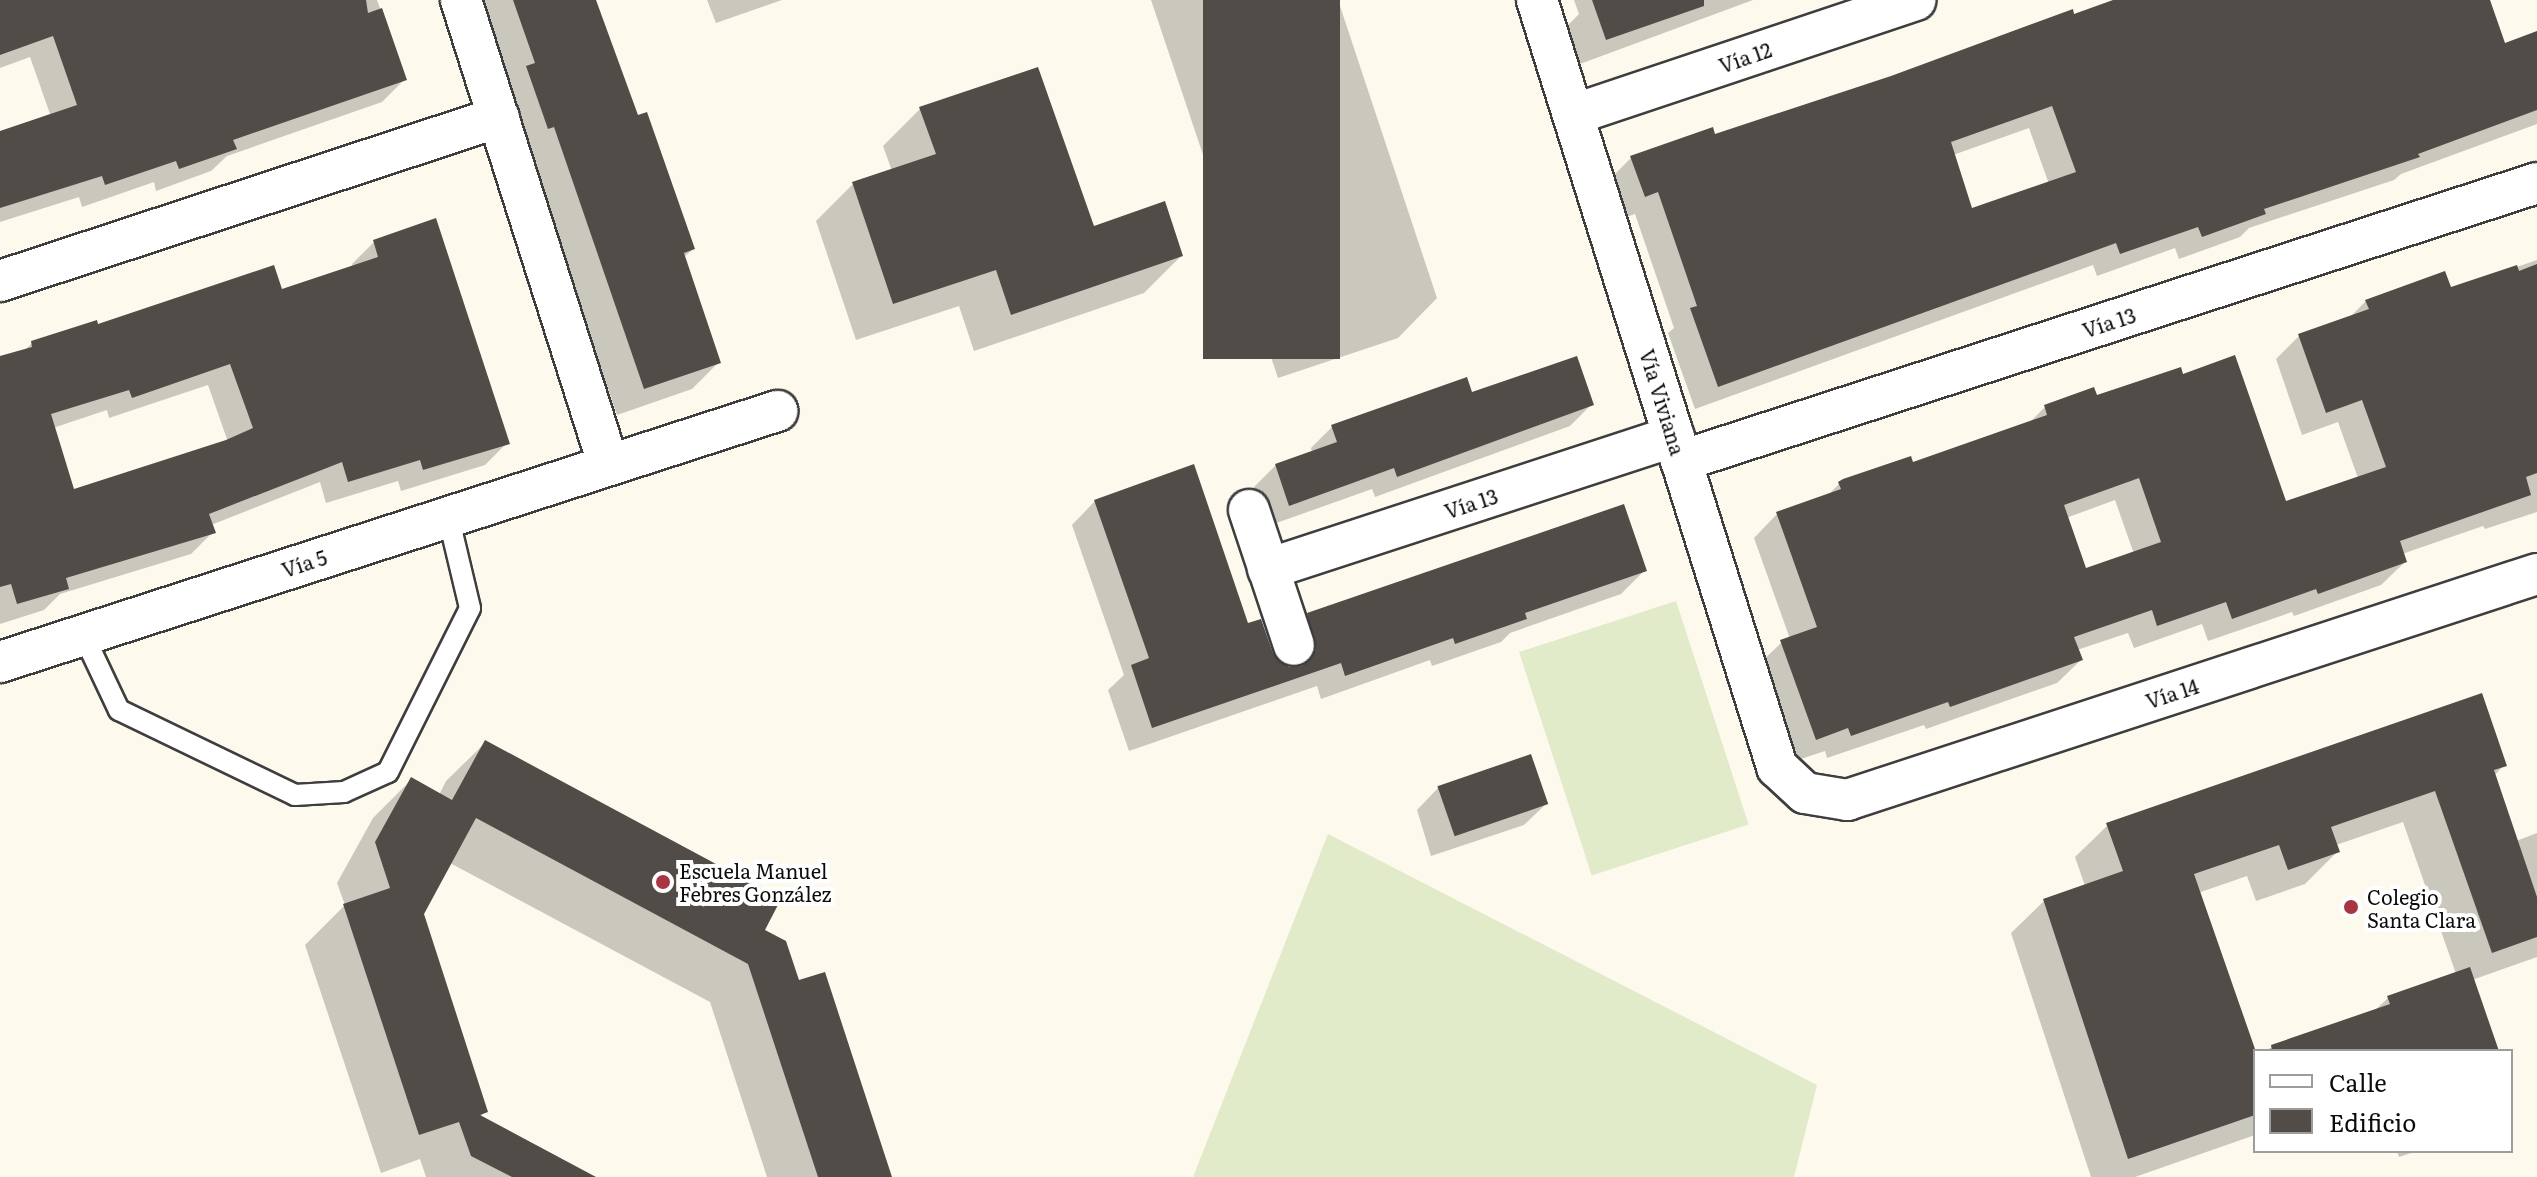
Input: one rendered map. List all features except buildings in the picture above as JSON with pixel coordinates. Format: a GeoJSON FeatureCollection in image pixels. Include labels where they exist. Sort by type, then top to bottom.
{"type":"FeatureCollection","features":[{"type":"Feature","properties":{"kind":"street"},"geometry":{"type":"LineString","coordinates":[[461,0],[608,464]]}},
{"type":"Feature","properties":{"kind":"street","name":"Vía Viviana"},"geometry":{"type":"LineString","coordinates":[[1537,0],[1777,767],[1805,793]]}},
{"type":"Feature","properties":{"kind":"street","name":"Vía 12"},"geometry":{"type":"LineString","coordinates":[[1575,114],[1915,0]]}},
{"type":"Feature","properties":{"kind":"street"},"geometry":{"type":"LineString","coordinates":[[0,281],[499,117]]}},
{"type":"Feature","properties":{"kind":"street","name":"Vía 13"},"geometry":{"type":"LineString","coordinates":[[1268,569],[1678,448],[2537,183]]}},
{"type":"Feature","properties":{"kind":"street","name":"Vía 5"},"geometry":{"type":"LineString","coordinates":[[0,662],[777,411]]}},
{"type":"Feature","properties":{"kind":"street"},"geometry":{"type":"LineString","coordinates":[[1249,510],[1294,645]]}},
{"type":"Feature","properties":{"kind":"street","name":"Vía 14"},"geometry":{"type":"LineString","coordinates":[[1805,793],[1847,800],[2537,574]]}},
{"type":"Feature","properties":{"kind":"lane"},"geometry":{"type":"LineString","coordinates":[[83,634],[119,710],[295,795],[344,792],[388,772],[470,608],[448,516]]}},
{"type":"Feature","properties":{"kind":"green space"},"geometry":{"type":"Polygon","coordinates":[[[1676,601],[1749,824],[1592,875],[1519,652],[1676,601]]]}},
{"type":"Feature","properties":{"kind":"green space"},"geometry":{"type":"Polygon","coordinates":[[[1328,834],[1817,1085],[1794,1177],[1193,1177],[1328,834]]]}},
{"type":"Feature","properties":{"kind":"place","name":"Escuela Manuel Febres González"},"geometry":{"type":"Point","coordinates":[663,882]}},
{"type":"Feature","properties":{"kind":"place","name":"Colegio Santa Clara"},"geometry":{"type":"Point","coordinates":[2351,907]}}]}
